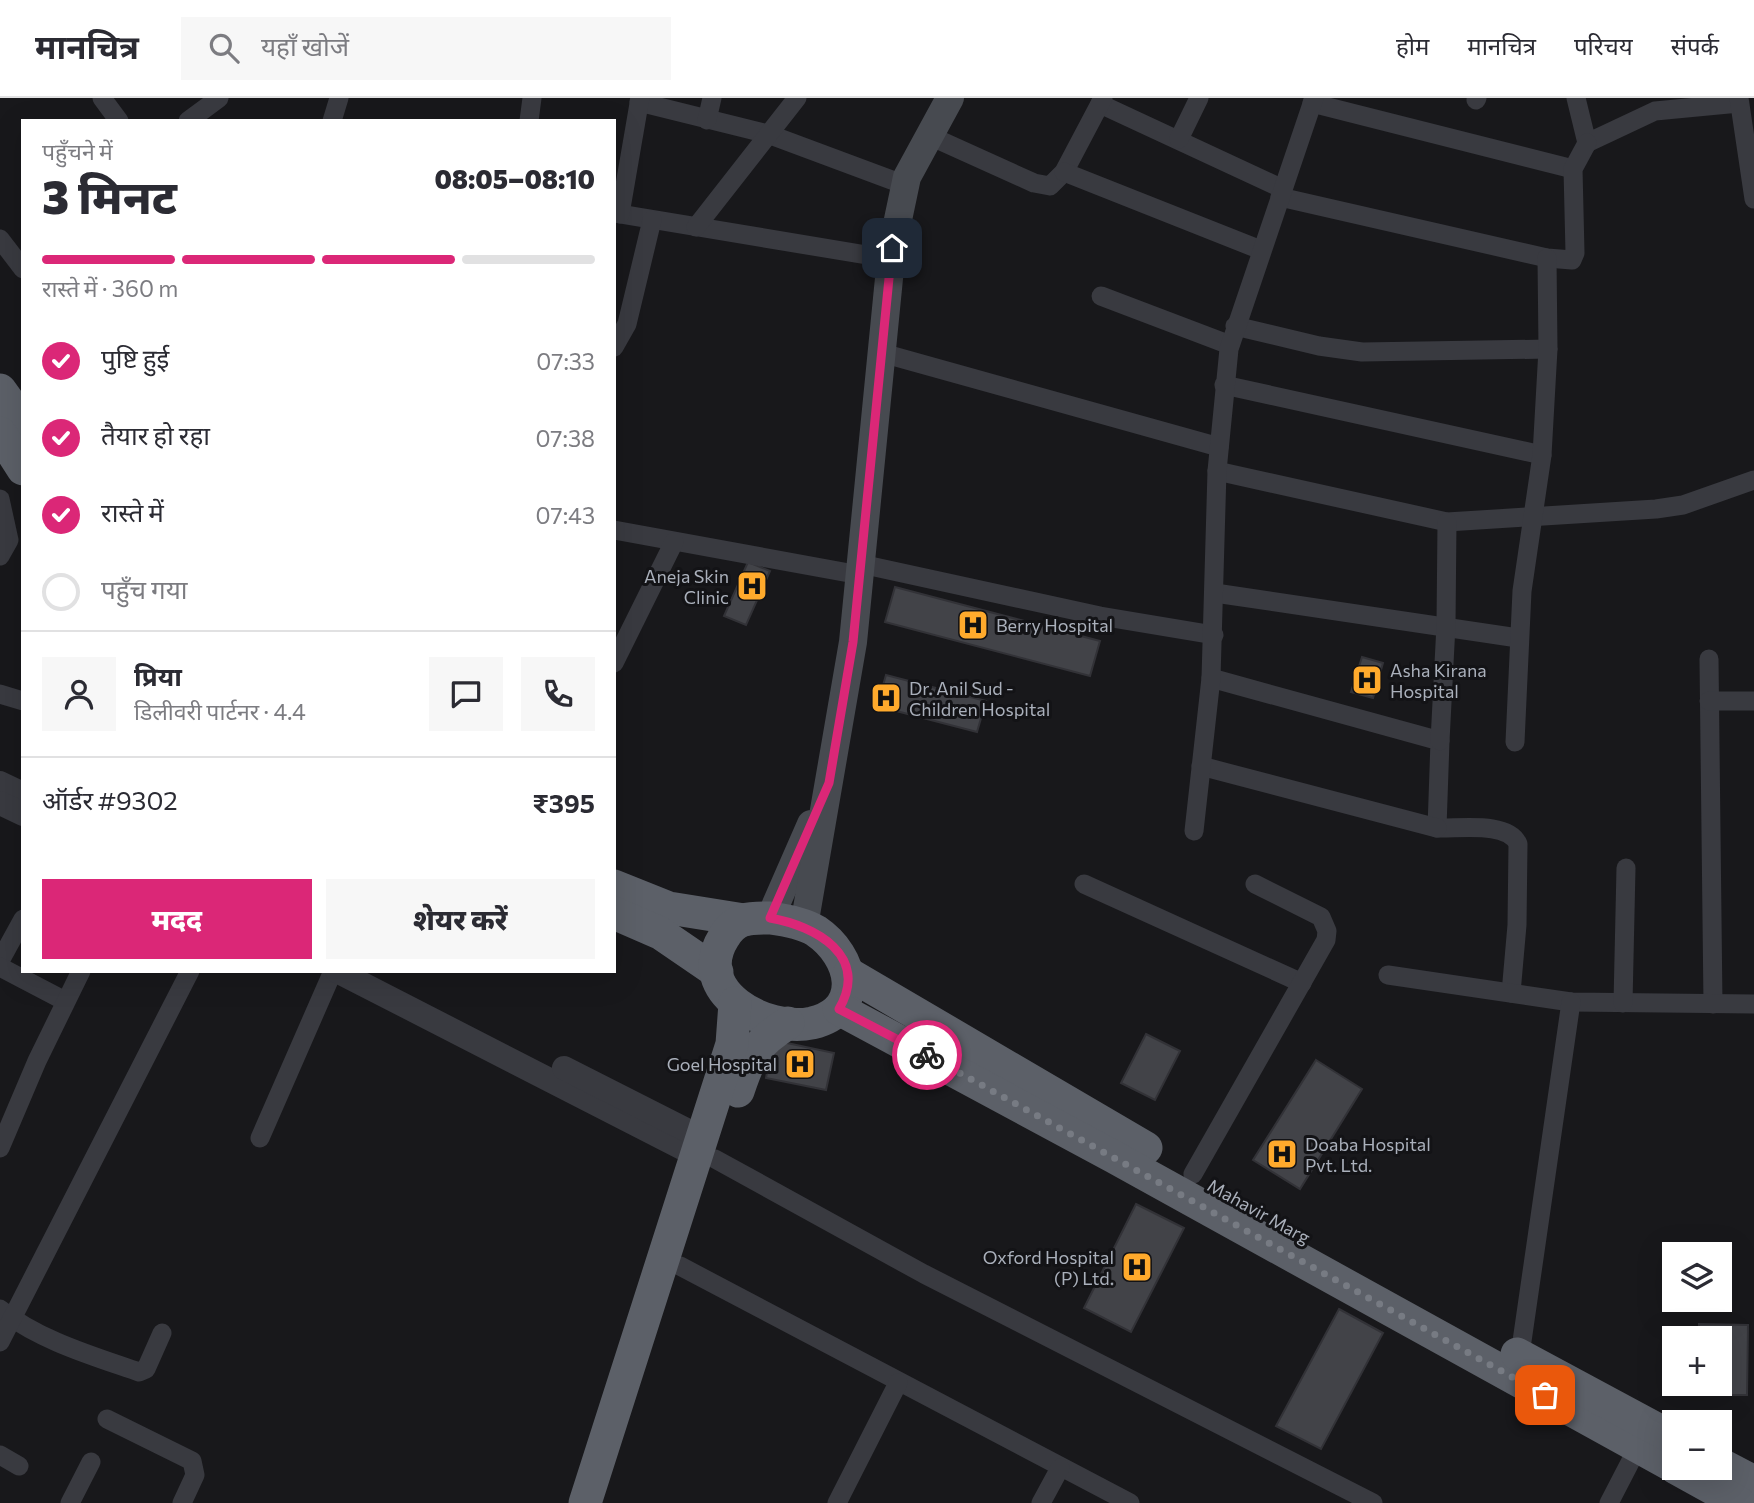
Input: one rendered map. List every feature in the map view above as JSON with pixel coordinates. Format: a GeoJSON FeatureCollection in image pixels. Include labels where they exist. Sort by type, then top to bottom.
{"type":"FeatureCollection","features":[{"type":"Feature","properties":{"kind":"highway"},"geometry":{"type":"LineString","coordinates":[[0,390],[11,449]]}},
{"type":"Feature","properties":{"kind":"highway"},"geometry":{"type":"LineString","coordinates":[[616,887],[669,908],[757,919],[804,926],[815,930],[835,947],[849,974],[847,995],[839,1009],[827,1019],[808,1024],[765,1021],[734,1003],[723,989],[717,972],[717,953],[722,940],[731,927],[757,919]]}},
{"type":"Feature","properties":{"kind":"highway"},"geometry":{"type":"LineString","coordinates":[[616,914],[660,933],[717,972]]}},
{"type":"Feature","properties":{"kind":"highway","name":"Mahavir Marg"},"geometry":{"type":"LineString","coordinates":[[849,974],[1193,1174],[1662,1432]]}},
{"type":"Feature","properties":{"kind":"highway"},"geometry":{"type":"LineString","coordinates":[[604,1503],[680,1266],[704,1151],[732,1044],[734,1003]]}},
{"type":"Feature","properties":{"kind":"highway","name":"Mahavir Marg"},"geometry":{"type":"LineString","coordinates":[[839,1009],[1090,1143],[1662,1460]]}},
{"type":"Feature","properties":{"kind":"highway"},"geometry":{"type":"LineString","coordinates":[[585,1503],[704,1151],[749,1055],[765,1037],[788,1023]]}},
{"type":"Feature","properties":{"kind":"highway"},"geometry":{"type":"LineString","coordinates":[[1732,1470],[1754,1482]]}},
{"type":"Feature","properties":{"kind":"highway","name":"Mahavir Marg"},"geometry":{"type":"LineString","coordinates":[[1698,1480],[1739,1503]]}},
{"type":"Feature","properties":{"kind":"main road"},"geometry":{"type":"LineString","coordinates":[[804,926],[853,642],[891,259],[905,185],[950,98]]}},
{"type":"Feature","properties":{"kind":"main road"},"geometry":{"type":"LineString","coordinates":[[757,919],[829,783]]}},
{"type":"Feature","properties":{"kind":"street"},"geometry":{"type":"LineString","coordinates":[[102,98],[118,119]]}},
{"type":"Feature","properties":{"kind":"street"},"geometry":{"type":"LineString","coordinates":[[191,119],[219,98]]}},
{"type":"Feature","properties":{"kind":"street"},"geometry":{"type":"LineString","coordinates":[[529,119],[532,98]]}},
{"type":"Feature","properties":{"kind":"street"},"geometry":{"type":"LineString","coordinates":[[707,120],[712,98]]}},
{"type":"Feature","properties":{"kind":"street"},"geometry":{"type":"LineString","coordinates":[[696,227],[797,98]]}},
{"type":"Feature","properties":{"kind":"street"},"geometry":{"type":"LineString","coordinates":[[1179,139],[1199,98]]}},
{"type":"Feature","properties":{"kind":"street"},"geometry":{"type":"LineString","coordinates":[[1576,98],[1587,143]]}},
{"type":"Feature","properties":{"kind":"street"},"geometry":{"type":"LineString","coordinates":[[891,259],[617,214],[640,100],[707,120],[768,134],[905,185]]}},
{"type":"Feature","properties":{"kind":"street"},"geometry":{"type":"LineString","coordinates":[[1194,831],[1214,635],[1217,471],[1224,385],[1233,336],[1313,100],[1573,169]]}},
{"type":"Feature","properties":{"kind":"street"},"geometry":{"type":"LineString","coordinates":[[930,135],[1044,186],[1055,185],[1101,101],[1281,193],[1547,258],[1567,260],[1575,257],[1573,169],[1587,143],[1655,111],[1739,101],[1754,199]]}},
{"type":"Feature","properties":{"kind":"street"},"geometry":{"type":"LineString","coordinates":[[1064,172],[1261,250]]}},
{"type":"Feature","properties":{"kind":"street"},"geometry":{"type":"LineString","coordinates":[[616,343],[627,324],[652,220]]}},
{"type":"Feature","properties":{"kind":"street"},"geometry":{"type":"LineString","coordinates":[[0,239],[21,266]]}},
{"type":"Feature","properties":{"kind":"street"},"geometry":{"type":"LineString","coordinates":[[1515,741],[1518,638],[1542,455],[1548,349],[1547,258]]}},
{"type":"Feature","properties":{"kind":"street"},"geometry":{"type":"LineString","coordinates":[[1101,296],[1233,336],[1362,352],[1548,349]]}},
{"type":"Feature","properties":{"kind":"street"},"geometry":{"type":"LineString","coordinates":[[882,353],[1219,447]]}},
{"type":"Feature","properties":{"kind":"street"},"geometry":{"type":"LineString","coordinates":[[1224,385],[1542,455]]}},
{"type":"Feature","properties":{"kind":"street"},"geometry":{"type":"LineString","coordinates":[[1217,471],[1447,522],[1533,519],[1683,505],[1754,480]]}},
{"type":"Feature","properties":{"kind":"street"},"geometry":{"type":"LineString","coordinates":[[0,499],[9,540],[0,556]]}},
{"type":"Feature","properties":{"kind":"street"},"geometry":{"type":"LineString","coordinates":[[1437,828],[1446,625],[1447,522]]}},
{"type":"Feature","properties":{"kind":"street"},"geometry":{"type":"LineString","coordinates":[[616,530],[674,542],[861,570],[1214,635]]}},
{"type":"Feature","properties":{"kind":"street"},"geometry":{"type":"LineString","coordinates":[[616,659],[674,542]]}},
{"type":"Feature","properties":{"kind":"street"},"geometry":{"type":"LineString","coordinates":[[1215,593],[1446,625],[1518,638]]}},
{"type":"Feature","properties":{"kind":"street"},"geometry":{"type":"LineString","coordinates":[[1709,659],[1713,1004]]}},
{"type":"Feature","properties":{"kind":"street"},"geometry":{"type":"LineString","coordinates":[[1211,678],[1440,741]]}},
{"type":"Feature","properties":{"kind":"street"},"geometry":{"type":"LineString","coordinates":[[0,694],[21,700]]}},
{"type":"Feature","properties":{"kind":"street"},"geometry":{"type":"LineString","coordinates":[[1710,701],[1754,701]]}},
{"type":"Feature","properties":{"kind":"street"},"geometry":{"type":"LineString","coordinates":[[1201,766],[1437,828],[1504,831],[1514,836],[1518,844],[1517,925],[1511,993]]}},
{"type":"Feature","properties":{"kind":"street"},"geometry":{"type":"LineString","coordinates":[[0,783],[21,793]]}},
{"type":"Feature","properties":{"kind":"street"},"geometry":{"type":"LineString","coordinates":[[0,803],[21,813]]}},
{"type":"Feature","properties":{"kind":"street"},"geometry":{"type":"LineString","coordinates":[[1623,1003],[1626,868]]}},
{"type":"Feature","properties":{"kind":"street"},"geometry":{"type":"LineString","coordinates":[[1084,884],[1302,983]]}},
{"type":"Feature","properties":{"kind":"street"},"geometry":{"type":"LineString","coordinates":[[1193,1174],[1326,940],[1325,923],[1321,917],[1255,884]]}},
{"type":"Feature","properties":{"kind":"street"},"geometry":{"type":"LineString","coordinates":[[0,961],[21,923]]}},
{"type":"Feature","properties":{"kind":"street"},"geometry":{"type":"LineString","coordinates":[[0,967],[65,1001]]}},
{"type":"Feature","properties":{"kind":"street"},"geometry":{"type":"LineString","coordinates":[[0,1148],[80,973]]}},
{"type":"Feature","properties":{"kind":"street"},"geometry":{"type":"LineString","coordinates":[[0,1342],[7,1315],[189,973]]}},
{"type":"Feature","properties":{"kind":"street"},"geometry":{"type":"LineString","coordinates":[[260,1138],[334,973]]}},
{"type":"Feature","properties":{"kind":"street"},"geometry":{"type":"LineString","coordinates":[[339,973],[704,1151]]}},
{"type":"Feature","properties":{"kind":"street"},"geometry":{"type":"LineString","coordinates":[[377,973],[924,1274],[1373,1503]]}},
{"type":"Feature","properties":{"kind":"street"},"geometry":{"type":"LineString","coordinates":[[1388,975],[1571,1002],[1754,1004]]}},
{"type":"Feature","properties":{"kind":"street"},"geometry":{"type":"LineString","coordinates":[[1520,1355],[1571,1002]]}},
{"type":"Feature","properties":{"kind":"street"},"geometry":{"type":"LineString","coordinates":[[680,1266],[1130,1503]]}},
{"type":"Feature","properties":{"kind":"street"},"geometry":{"type":"LineString","coordinates":[[7,1315],[77,1350],[139,1372],[146,1369],[162,1333]]}},
{"type":"Feature","properties":{"kind":"street"},"geometry":{"type":"LineString","coordinates":[[837,1503],[898,1383]]}},
{"type":"Feature","properties":{"kind":"street"},"geometry":{"type":"LineString","coordinates":[[107,1419],[192,1461],[195,1475],[182,1503]]}},
{"type":"Feature","properties":{"kind":"street"},"geometry":{"type":"LineString","coordinates":[[1609,1503],[1638,1447]]}},
{"type":"Feature","properties":{"kind":"street"},"geometry":{"type":"LineString","coordinates":[[0,1455],[19,1466]]}},
{"type":"Feature","properties":{"kind":"street"},"geometry":{"type":"LineString","coordinates":[[70,1503],[91,1462]]}},
{"type":"Feature","properties":{"kind":"street"},"geometry":{"type":"LineString","coordinates":[[1041,1503],[1060,1468]]}},
{"type":"Feature","properties":{"kind":"building"},"geometry":{"type":"Polygon","coordinates":[[[748,562],[770,571],[746,625],[724,616],[748,562]]]}},
{"type":"Feature","properties":{"kind":"building"},"geometry":{"type":"Polygon","coordinates":[[[895,587],[1100,641],[1090,676],[885,622],[895,587]]]}},
{"type":"Feature","properties":{"kind":"building"},"geometry":{"type":"Polygon","coordinates":[[[1362,657],[1383,663],[1373,698],[1351,692],[1362,657]]]}},
{"type":"Feature","properties":{"kind":"building"},"geometry":{"type":"Polygon","coordinates":[[[886,675],[986,701],[977,732],[877,706],[886,675]]]}},
{"type":"Feature","properties":{"kind":"building"},"geometry":{"type":"Polygon","coordinates":[[[1146,1034],[1180,1051],[1155,1100],[1121,1083],[1146,1034]]]}},
{"type":"Feature","properties":{"kind":"building"},"geometry":{"type":"Polygon","coordinates":[[[773,1040],[834,1053],[826,1090],[766,1078],[773,1040]]]}},
{"type":"Feature","properties":{"kind":"building"},"geometry":{"type":"Polygon","coordinates":[[[1316,1060],[1362,1089],[1300,1189],[1253,1160],[1316,1060]]]}},
{"type":"Feature","properties":{"kind":"building"},"geometry":{"type":"Polygon","coordinates":[[[1136,1204],[1184,1228],[1131,1332],[1084,1308],[1136,1204]]]}},
{"type":"Feature","properties":{"kind":"building"},"geometry":{"type":"Polygon","coordinates":[[[1339,1309],[1383,1333],[1321,1449],[1276,1426],[1339,1309]]]}},
{"type":"Feature","properties":{"kind":"building"},"geometry":{"type":"Polygon","coordinates":[[[1748,1325],[1747,1395],[1732,1395],[1732,1326],[1699,1326],[1748,1325]]]}},
{"type":"Feature","properties":{"kind":"way so far"},"geometry":{"type":"LineString","coordinates":[[927,1055],[1545,1395]]}},
{"type":"Feature","properties":{"kind":"place","name":"Aneja Skin Clinic"},"geometry":{"type":"Point","coordinates":[752,586]}},
{"type":"Feature","properties":{"kind":"place","name":"Berry Hospital"},"geometry":{"type":"Point","coordinates":[973,625]}},
{"type":"Feature","properties":{"kind":"place","name":"Asha Kirana Hospital"},"geometry":{"type":"Point","coordinates":[1367,680]}},
{"type":"Feature","properties":{"kind":"place","name":"Dr. Anil Sud - Children Hospital"},"geometry":{"type":"Point","coordinates":[886,698]}},
{"type":"Feature","properties":{"kind":"place","name":"Goel Hospital"},"geometry":{"type":"Point","coordinates":[800,1064]}},
{"type":"Feature","properties":{"kind":"place","name":"Doaba Hospital Pvt. Ltd."},"geometry":{"type":"Point","coordinates":[1282,1154]}},
{"type":"Feature","properties":{"kind":"place","name":"Oxford Hospital (P) Ltd."},"geometry":{"type":"Point","coordinates":[1137,1267]}},
{"type":"Feature","properties":{"kind":"route"},"geometry":{"type":"LineString","coordinates":[[892,248],[853,642],[829,783],[770,918],[815,930],[835,947],[849,974],[847,995],[839,1009],[927,1055]]}}]}
